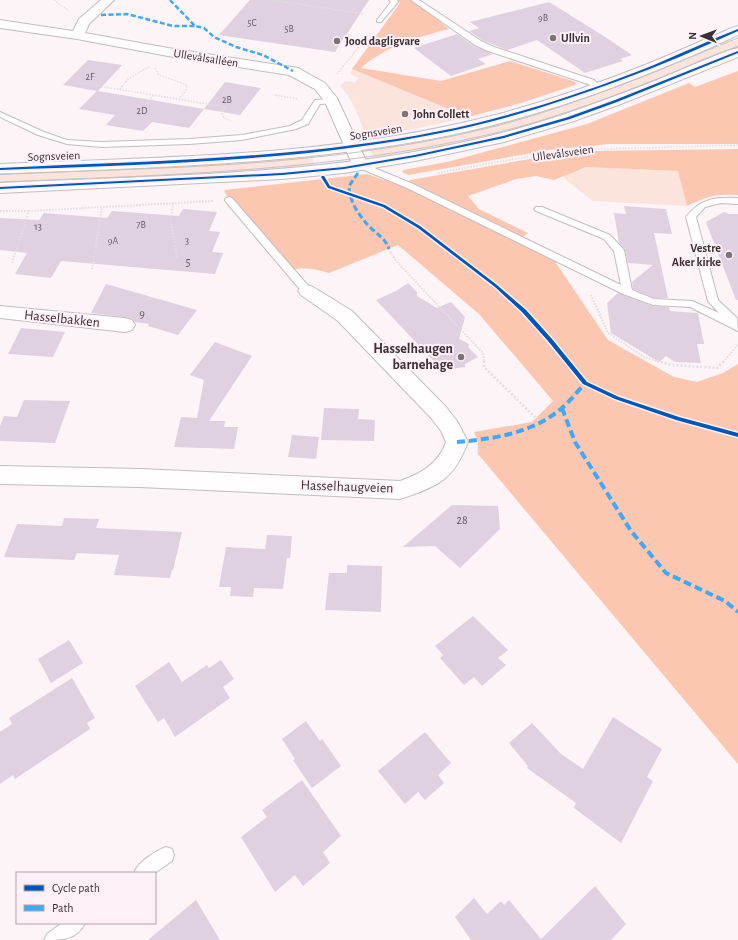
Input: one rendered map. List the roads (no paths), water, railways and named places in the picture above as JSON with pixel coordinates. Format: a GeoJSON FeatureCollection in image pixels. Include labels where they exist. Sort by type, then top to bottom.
{"type":"FeatureCollection","features":[{"type":"Feature","properties":{"kind":"main road"},"geometry":{"type":"LineString","coordinates":[[77,35],[84,22],[108,0]]}},
{"type":"Feature","properties":{"kind":"main road","name":"Ullevålsalléen"},"geometry":{"type":"LineString","coordinates":[[0,24],[77,35],[168,52],[293,71],[320,86],[332,101],[360,166]]}},
{"type":"Feature","properties":{"kind":"main road","name":"Sognsveien"},"geometry":{"type":"LineString","coordinates":[[0,169],[164,162],[308,152],[429,134],[491,121],[552,103],[694,50],[738,30]]}},
{"type":"Feature","properties":{"kind":"main road"},"geometry":{"type":"LineString","coordinates":[[0,188],[237,177],[321,170],[360,166],[460,148],[537,128],[616,101],[738,52]]}},
{"type":"Feature","properties":{"kind":"main road","name":"Hasselhaugveien"},"geometry":{"type":"LineString","coordinates":[[0,475],[140,478],[400,490],[422,482],[444,469],[453,453],[456,442],[450,427],[439,413],[345,316],[307,291]]}},
{"type":"Feature","properties":{"kind":"main road","name":"Hasselbakken"},"geometry":{"type":"LineString","coordinates":[[0,312],[125,325]]}},
{"type":"Feature","properties":{"kind":"lane"},"geometry":{"type":"LineString","coordinates":[[379,21],[395,2],[392,0]]}},
{"type":"Feature","properties":{"kind":"lane"},"geometry":{"type":"LineString","coordinates":[[414,0],[478,43],[591,82],[598,87]]}},
{"type":"Feature","properties":{"kind":"lane"},"geometry":{"type":"LineString","coordinates":[[0,114],[52,138],[69,142],[91,144],[156,142],[256,136],[285,130],[302,124],[310,117],[313,108],[318,102],[332,101]]}},
{"type":"Feature","properties":{"kind":"lane"},"geometry":{"type":"LineString","coordinates":[[360,166],[400,181],[627,292],[653,302],[692,304],[738,327]]}},
{"type":"Feature","properties":{"kind":"lane","name":"Hasselhaugveien"},"geometry":{"type":"LineString","coordinates":[[229,200],[307,291]]}},
{"type":"Feature","properties":{"kind":"lane"},"geometry":{"type":"LineString","coordinates":[[738,201],[721,200],[702,205],[691,217],[713,301],[738,327]]}},
{"type":"Feature","properties":{"kind":"lane"},"geometry":{"type":"LineString","coordinates":[[539,209],[607,237],[619,250],[627,292]]}},
{"type":"Feature","properties":{"kind":"lane"},"geometry":{"type":"LineString","coordinates":[[143,872],[166,855]]}},
{"type":"Feature","properties":{"kind":"lane"},"geometry":{"type":"LineString","coordinates":[[53,940],[75,924]]}},
{"type":"Feature","properties":{"kind":"tram line"},"geometry":{"type":"LineString","coordinates":[[0,174],[244,164],[364,151],[424,142],[484,129],[549,111],[644,76],[738,38]]}},
{"type":"Feature","properties":{"kind":"tram line"},"geometry":{"type":"LineString","coordinates":[[0,182],[247,170],[370,157],[430,147],[523,126],[585,106],[738,46]]}},
{"type":"Feature","properties":{"kind":"place","name":"Ullvin"},"geometry":{"type":"Point","coordinates":[553,38]}},
{"type":"Feature","properties":{"kind":"place","name":"Jood dagligvare"},"geometry":{"type":"Point","coordinates":[337,41]}},
{"type":"Feature","properties":{"kind":"place","name":"John Collett"},"geometry":{"type":"Point","coordinates":[405,114]}},
{"type":"Feature","properties":{"kind":"place","name":"Vestre Aker kirke"},"geometry":{"type":"Point","coordinates":[729,255]}},
{"type":"Feature","properties":{"kind":"place","name":"Hasselhaugen barnehage"},"geometry":{"type":"Point","coordinates":[461,357]}}]}
